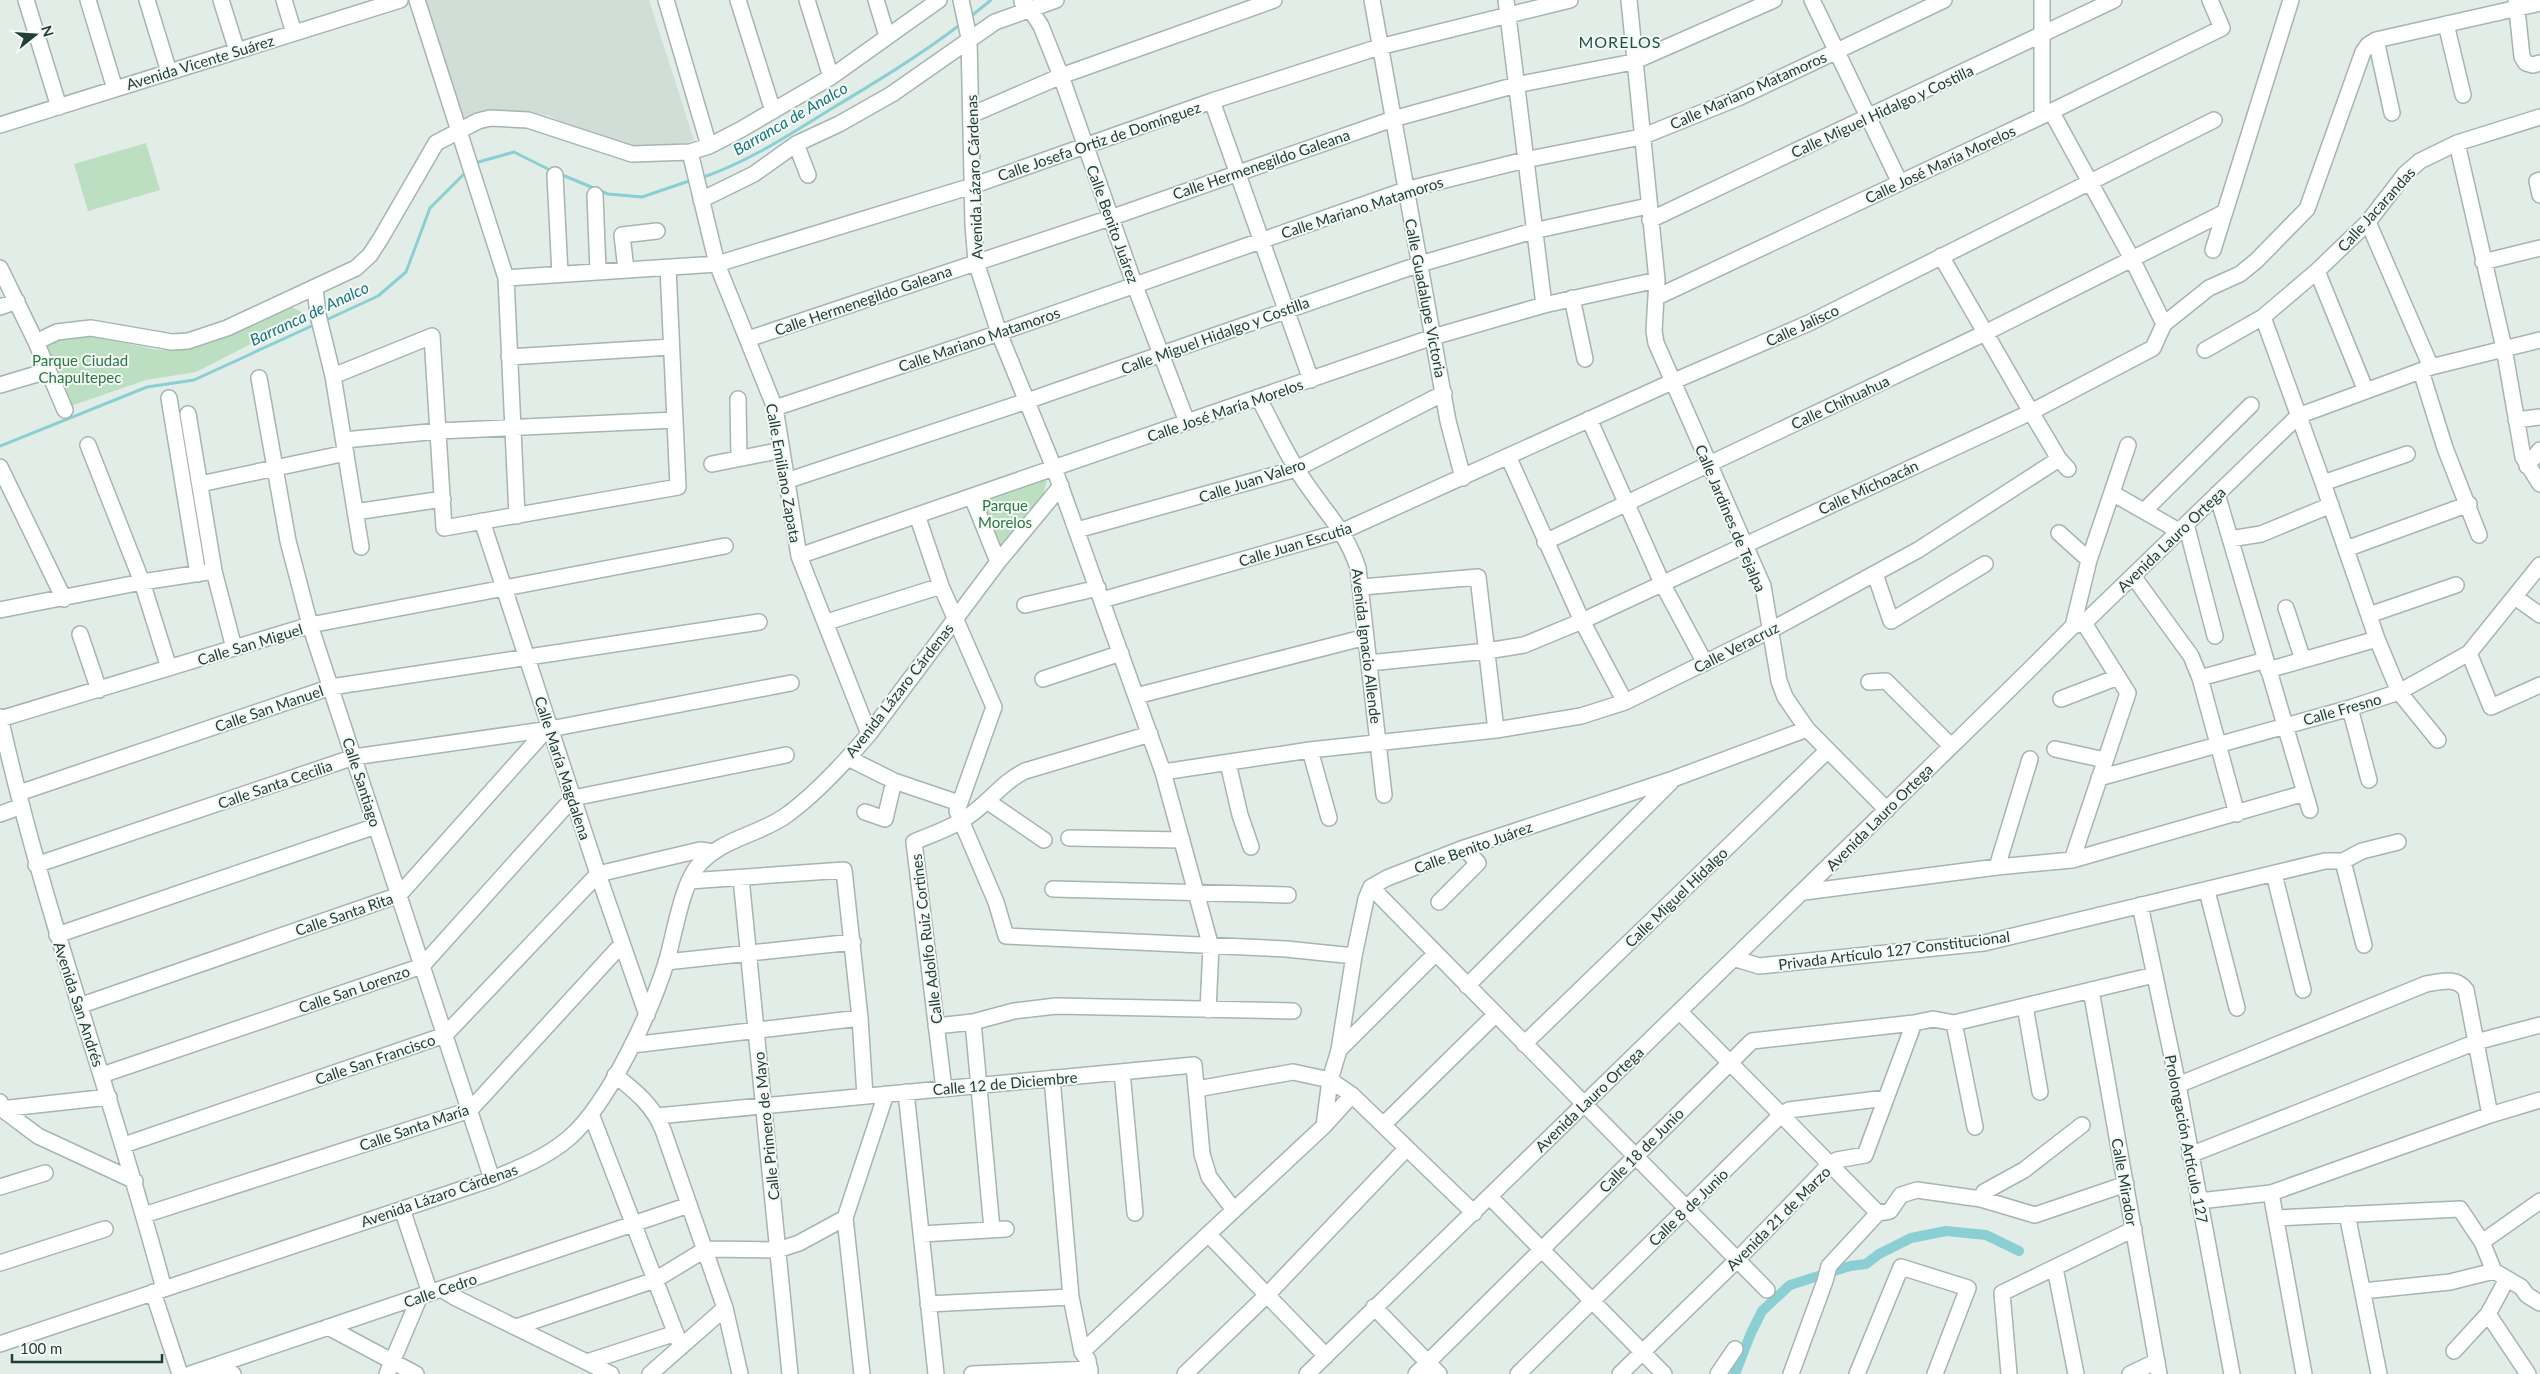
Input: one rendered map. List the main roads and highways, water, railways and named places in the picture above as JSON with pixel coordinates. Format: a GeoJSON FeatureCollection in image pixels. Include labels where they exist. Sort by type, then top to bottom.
{"type":"FeatureCollection","features":[{"type":"Feature","properties":{"kind":"waterway","name":"Barranca de Analco"},"geometry":{"type":"LineString","coordinates":[[970,17],[991,0]]}},
{"type":"Feature","properties":{"kind":"waterway","name":"Barranca de Analco"},"geometry":{"type":"LineString","coordinates":[[701,178],[752,156],[784,138],[897,68],[961,24]]}},
{"type":"Feature","properties":{"kind":"waterway","name":"Barranca de Analco"},"geometry":{"type":"LineString","coordinates":[[475,163],[514,152],[552,171]]}},
{"type":"Feature","properties":{"kind":"waterway","name":"Barranca de Analco"},"geometry":{"type":"LineString","coordinates":[[324,321],[378,296],[406,272],[430,208],[467,171]]}},
{"type":"Feature","properties":{"kind":"waterway","name":"Barranca de Analco"},"geometry":{"type":"LineString","coordinates":[[560,174],[608,194],[642,197],[692,180]]}},
{"type":"Feature","properties":{"kind":"waterway","name":"Barranca de Analco"},"geometry":{"type":"LineString","coordinates":[[0,446],[147,387],[194,380],[316,324]]}},
{"type":"Feature","properties":{"kind":"waterway"},"geometry":{"type":"LineString","coordinates":[[1735,1374],[1762,1311],[1790,1285],[1850,1266],[1866,1264],[1879,1254],[1911,1238],[1946,1231],[1986,1235],[2019,1251]]}},
{"type":"Feature","properties":{"kind":"district","name":"MORELOS"},"geometry":{"type":"Point","coordinates":[1620,41]}},
{"type":"Feature","properties":{"kind":"park label","name":"Parque Ciudad Chapultepec"},"geometry":{"type":"Point","coordinates":[80,368]}},
{"type":"Feature","properties":{"kind":"park label","name":"Parque Morelos"},"geometry":{"type":"Point","coordinates":[1005,514]}}]}
